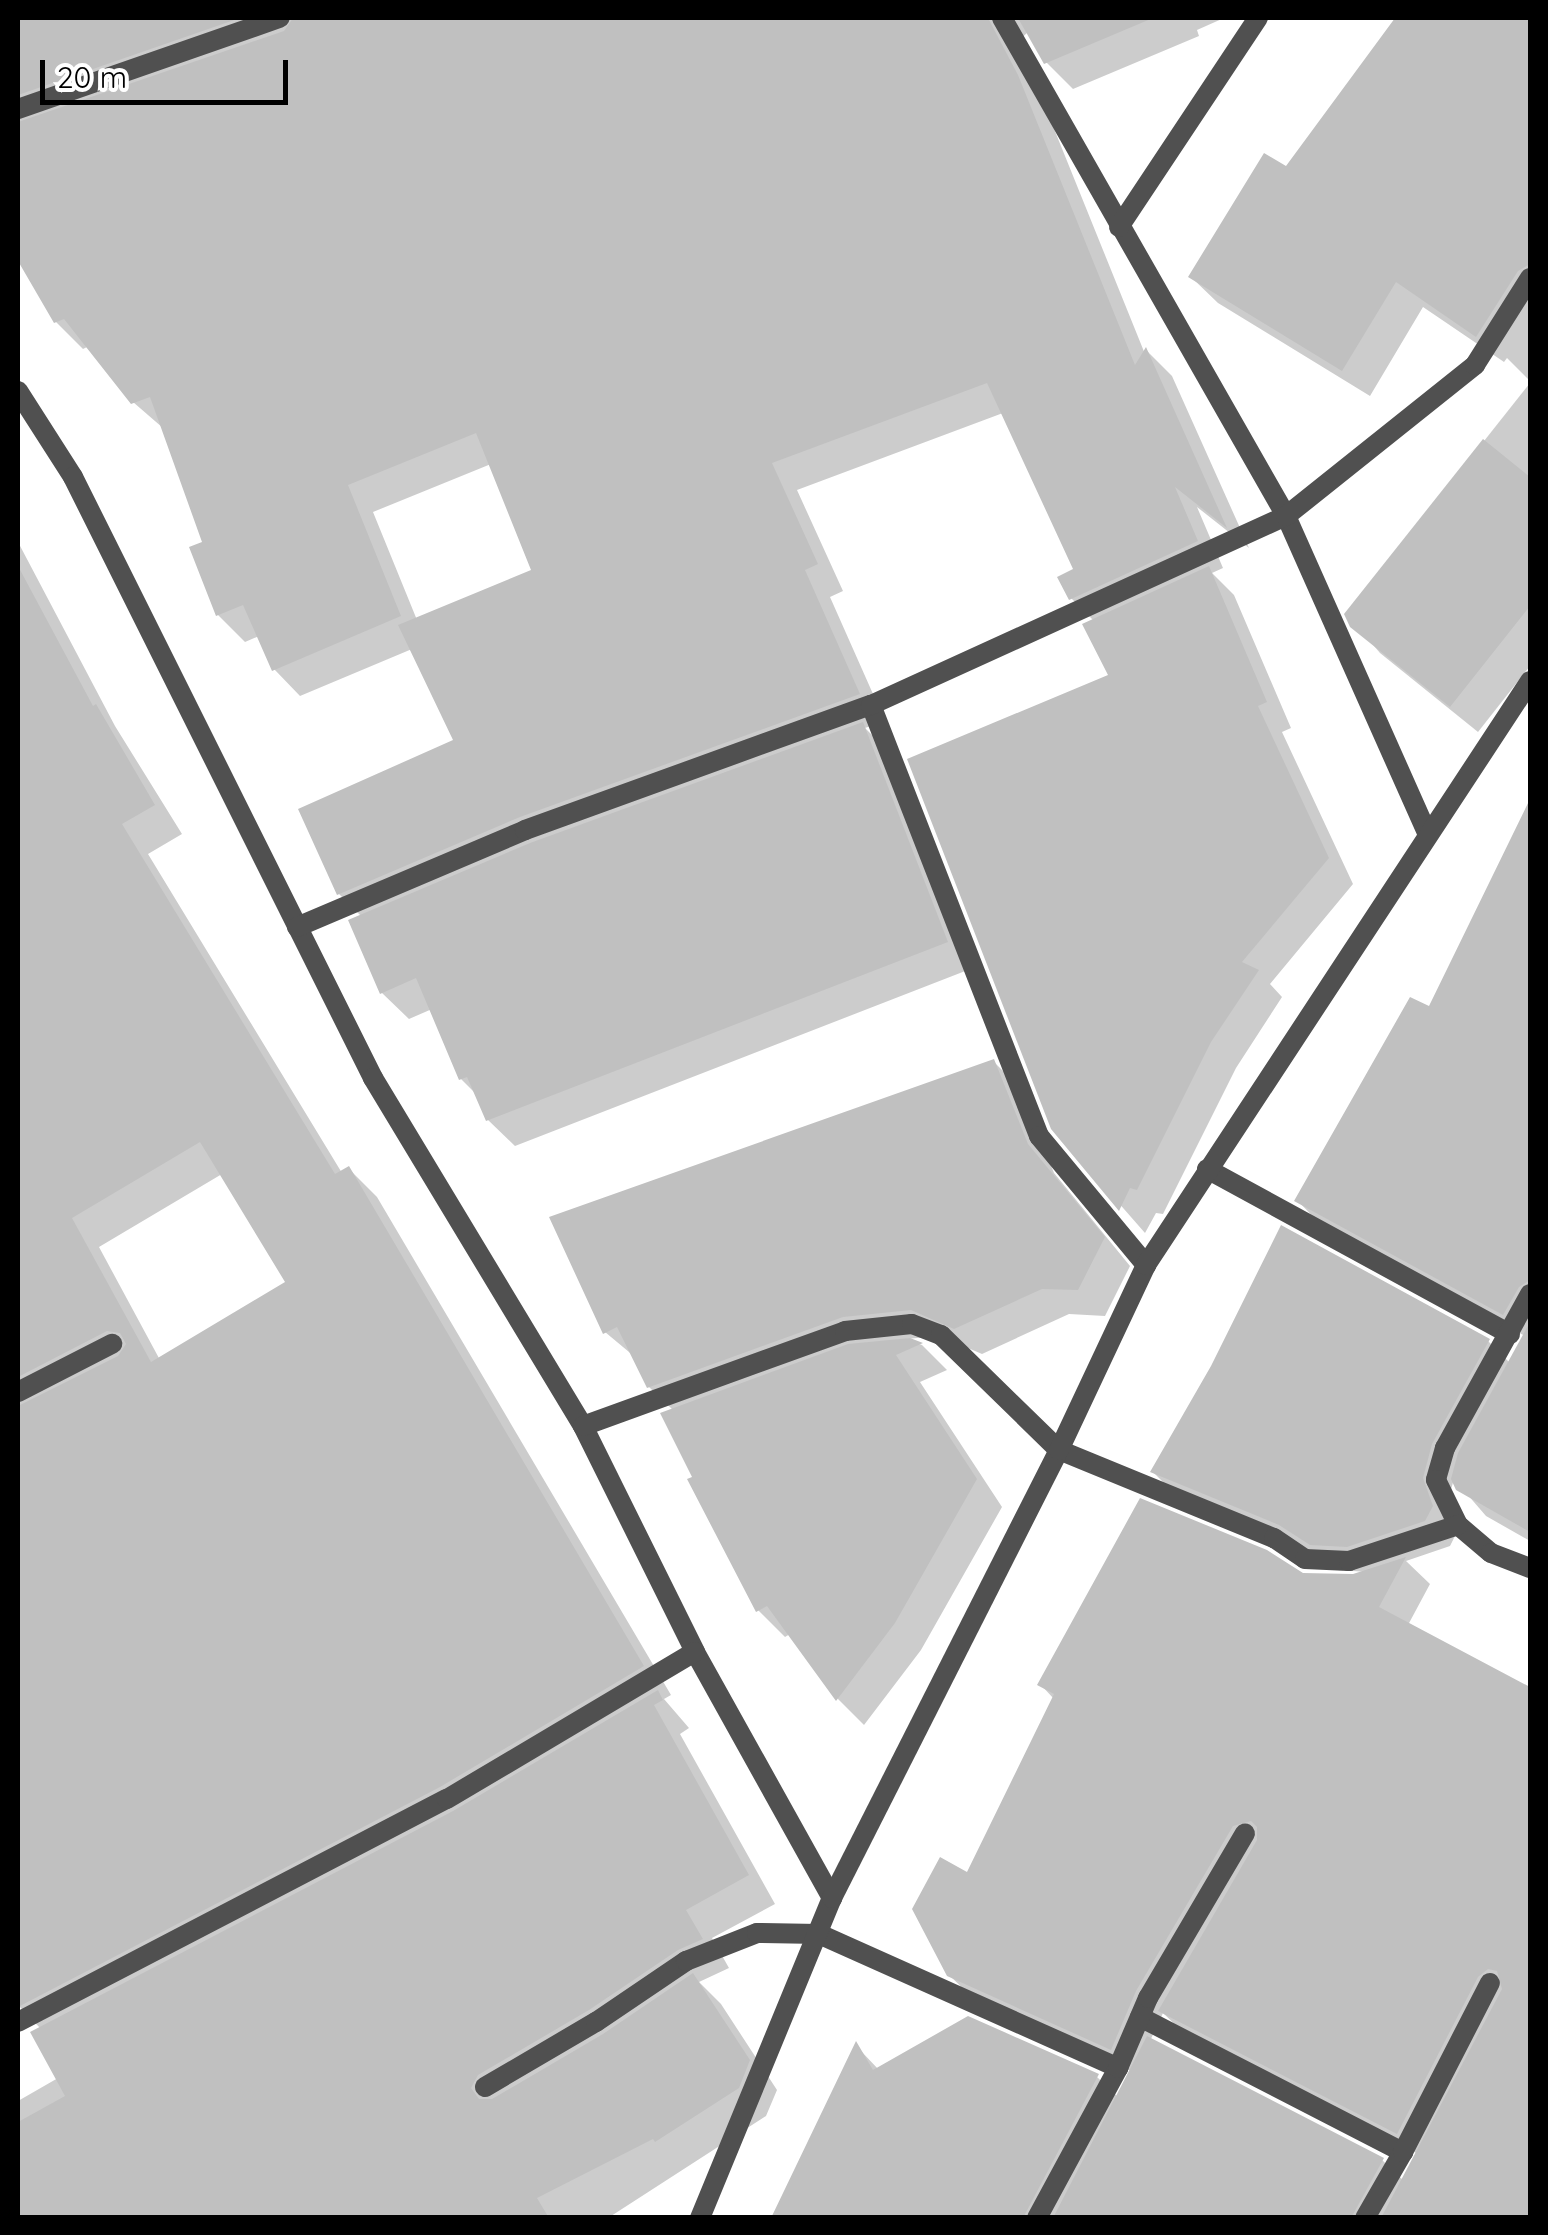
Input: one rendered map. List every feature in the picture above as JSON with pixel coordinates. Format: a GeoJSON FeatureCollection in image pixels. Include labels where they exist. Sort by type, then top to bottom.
{"type":"FeatureCollection","features":[{"type":"Feature","properties":{"kind":"street"},"geometry":{"type":"LineString","coordinates":[[18,110],[280,18]]}},
{"type":"Feature","properties":{"kind":"street"},"geometry":{"type":"LineString","coordinates":[[1002,18],[1286,516],[1427,833]]}},
{"type":"Feature","properties":{"kind":"street"},"geometry":{"type":"LineString","coordinates":[[1120,227],[1258,18]]}},
{"type":"Feature","properties":{"kind":"street"},"geometry":{"type":"LineString","coordinates":[[297,927],[525,830],[871,705],[1286,516],[1475,365],[1530,278]]}},
{"type":"Feature","properties":{"kind":"street"},"geometry":{"type":"LineString","coordinates":[[18,391],[73,477],[372,1078],[583,1426],[695,1652],[832,1898]]}},
{"type":"Feature","properties":{"kind":"street"},"geometry":{"type":"LineString","coordinates":[[708,2215],[832,1898],[1059,1450],[1146,1265],[1530,680]]}},
{"type":"Feature","properties":{"kind":"street"},"geometry":{"type":"LineString","coordinates":[[871,705],[1039,1136],[1146,1265]]}},
{"type":"Feature","properties":{"kind":"street"},"geometry":{"type":"LineString","coordinates":[[1208,1169],[1510,1334]]}},
{"type":"Feature","properties":{"kind":"street"},"geometry":{"type":"LineString","coordinates":[[1530,1294],[1445,1448],[1436,1480],[1458,1525],[1491,1553],[1530,1568]]}},
{"type":"Feature","properties":{"kind":"street"},"geometry":{"type":"LineString","coordinates":[[583,1426],[845,1330],[912,1324],[942,1335],[1059,1450],[1274,1538],[1306,1559],[1349,1561],[1458,1525]]}},
{"type":"Feature","properties":{"kind":"street"},"geometry":{"type":"LineString","coordinates":[[18,1392],[112,1344]]}},
{"type":"Feature","properties":{"kind":"street"},"geometry":{"type":"LineString","coordinates":[[18,2022],[447,1799],[695,1652]]}},
{"type":"Feature","properties":{"kind":"street"},"geometry":{"type":"LineString","coordinates":[[1037,2218],[1118,2068],[1140,2017],[1245,1833]]}},
{"type":"Feature","properties":{"kind":"street"},"geometry":{"type":"LineString","coordinates":[[485,2087],[596,2022],[686,1960],[757,1933],[819,1934],[1118,2068]]}},
{"type":"Feature","properties":{"kind":"street"},"geometry":{"type":"LineString","coordinates":[[1366,2218],[1490,1984]]}},
{"type":"Feature","properties":{"kind":"street"},"geometry":{"type":"LineString","coordinates":[[1140,2017],[1403,2152]]}},
{"type":"Feature","properties":{"kind":"building"},"geometry":{"type":"Polygon","coordinates":[[[18,18],[240,18],[18,95],[18,18]]]}},
{"type":"Feature","properties":{"kind":"building"},"geometry":{"type":"Polygon","coordinates":[[[293,18],[988,18],[1018,75],[1135,365],[1146,347],[1227,528],[1175,487],[1198,541],[1069,600],[1057,577],[1073,569],[987,383],[772,463],[818,564],[805,570],[860,694],[520,817],[337,895],[298,809],[453,740],[398,625],[531,570],[476,433],[348,485],[401,616],[272,671],[243,605],[216,616],[189,547],[202,542],[150,397],[131,404],[64,319],[54,323],[18,261],[18,122],[284,31],[293,18]]]}},
{"type":"Feature","properties":{"kind":"building"},"geometry":{"type":"Polygon","coordinates":[[[1018,18],[1153,18],[1044,64],[1018,18]]]}},
{"type":"Feature","properties":{"kind":"building"},"geometry":{"type":"Polygon","coordinates":[[[1395,18],[1530,18],[1530,264],[1518,271],[1476,337],[1396,282],[1342,371],[1188,277],[1264,153],[1286,166],[1395,18]]]}},
{"type":"Feature","properties":{"kind":"building"},"geometry":{"type":"Polygon","coordinates":[[[1483,439],[1530,477],[1530,606],[1450,707],[1350,627],[1344,614],[1483,439]]]}},
{"type":"Feature","properties":{"kind":"building"},"geometry":{"type":"Polygon","coordinates":[[[18,566],[93,706],[96,704],[155,805],[122,824],[335,1174],[349,1166],[644,1666],[440,1787],[18,2007],[18,1406],[118,1356],[126,1344],[120,1333],[107,1331],[18,1377],[18,566]],[[200,1142],[72,1218],[151,1362],[285,1282],[200,1142]]]}},
{"type":"Feature","properties":{"kind":"building"},"geometry":{"type":"Polygon","coordinates":[[[1209,566],[1267,702],[1258,706],[1329,858],[1242,962],[1259,970],[1211,1042],[1137,1190],[1130,1188],[1119,1211],[1051,1129],[907,759],[1108,675],[1082,624],[1209,566]]]}},
{"type":"Feature","properties":{"kind":"building"},"geometry":{"type":"Polygon","coordinates":[[[863,722],[948,942],[486,1121],[467,1077],[459,1080],[416,978],[380,994],[348,920],[530,843],[863,722]]]}},
{"type":"Feature","properties":{"kind":"building"},"geometry":{"type":"Polygon","coordinates":[[[1530,799],[1530,1280],[1519,1287],[1503,1315],[1294,1201],[1410,997],[1429,1006],[1530,799]]]}},
{"type":"Feature","properties":{"kind":"building"},"geometry":{"type":"Polygon","coordinates":[[[994,1059],[1028,1144],[1105,1237],[1078,1290],[1042,1289],[954,1329],[911,1310],[843,1317],[647,1388],[617,1327],[603,1334],[549,1217],[994,1059]]]}},
{"type":"Feature","properties":{"kind":"building"},"geometry":{"type":"Polygon","coordinates":[[[1281,1225],[1490,1339],[1432,1444],[1423,1478],[1433,1506],[1425,1521],[1347,1547],[1310,1545],[1279,1525],[1150,1472],[1211,1366],[1281,1225]]]}},
{"type":"Feature","properties":{"kind":"building"},"geometry":{"type":"Polygon","coordinates":[[[1530,1322],[1530,1532],[1456,1490],[1451,1479],[1458,1453],[1530,1322]]]}},
{"type":"Feature","properties":{"kind":"building"},"geometry":{"type":"Polygon","coordinates":[[[910,1338],[923,1343],[896,1355],[977,1479],[895,1623],[836,1701],[767,1606],[756,1612],[687,1479],[692,1477],[660,1413],[848,1344],[910,1338]]]}},
{"type":"Feature","properties":{"kind":"building"},"geometry":{"type":"Polygon","coordinates":[[[1140,1498],[1267,1550],[1303,1573],[1353,1574],[1406,1557],[1379,1607],[1530,1687],[1530,2218],[1381,2218],[1502,1989],[1497,1971],[1488,1969],[1478,1977],[1397,2134],[1158,2011],[1257,1840],[1257,1827],[1251,1821],[1233,1826],[1136,1991],[1111,2050],[947,1976],[912,1909],[940,1857],[967,1872],[1054,1694],[1037,1685],[1140,1498]]]}},
{"type":"Feature","properties":{"kind":"building"},"geometry":{"type":"Polygon","coordinates":[[[658,1690],[663,1700],[654,1705],[749,1875],[686,1910],[703,1939],[678,1950],[589,2010],[478,2075],[471,2088],[479,2099],[492,2099],[603,2034],[693,1973],[750,2060],[739,2088],[655,2142],[653,2139],[537,2198],[549,2218],[18,2218],[18,2122],[65,2096],[30,2032],[453,1811],[658,1690]]]}},
{"type":"Feature","properties":{"kind":"building"},"geometry":{"type":"Polygon","coordinates":[[[968,2016],[1099,2074],[1023,2218],[771,2218],[856,2041],[873,2070],[968,2016]]]}},
{"type":"Feature","properties":{"kind":"building"},"geometry":{"type":"Polygon","coordinates":[[[1147,2036],[1384,2158],[1351,2218],[1053,2218],[1147,2036]]]}}]}
